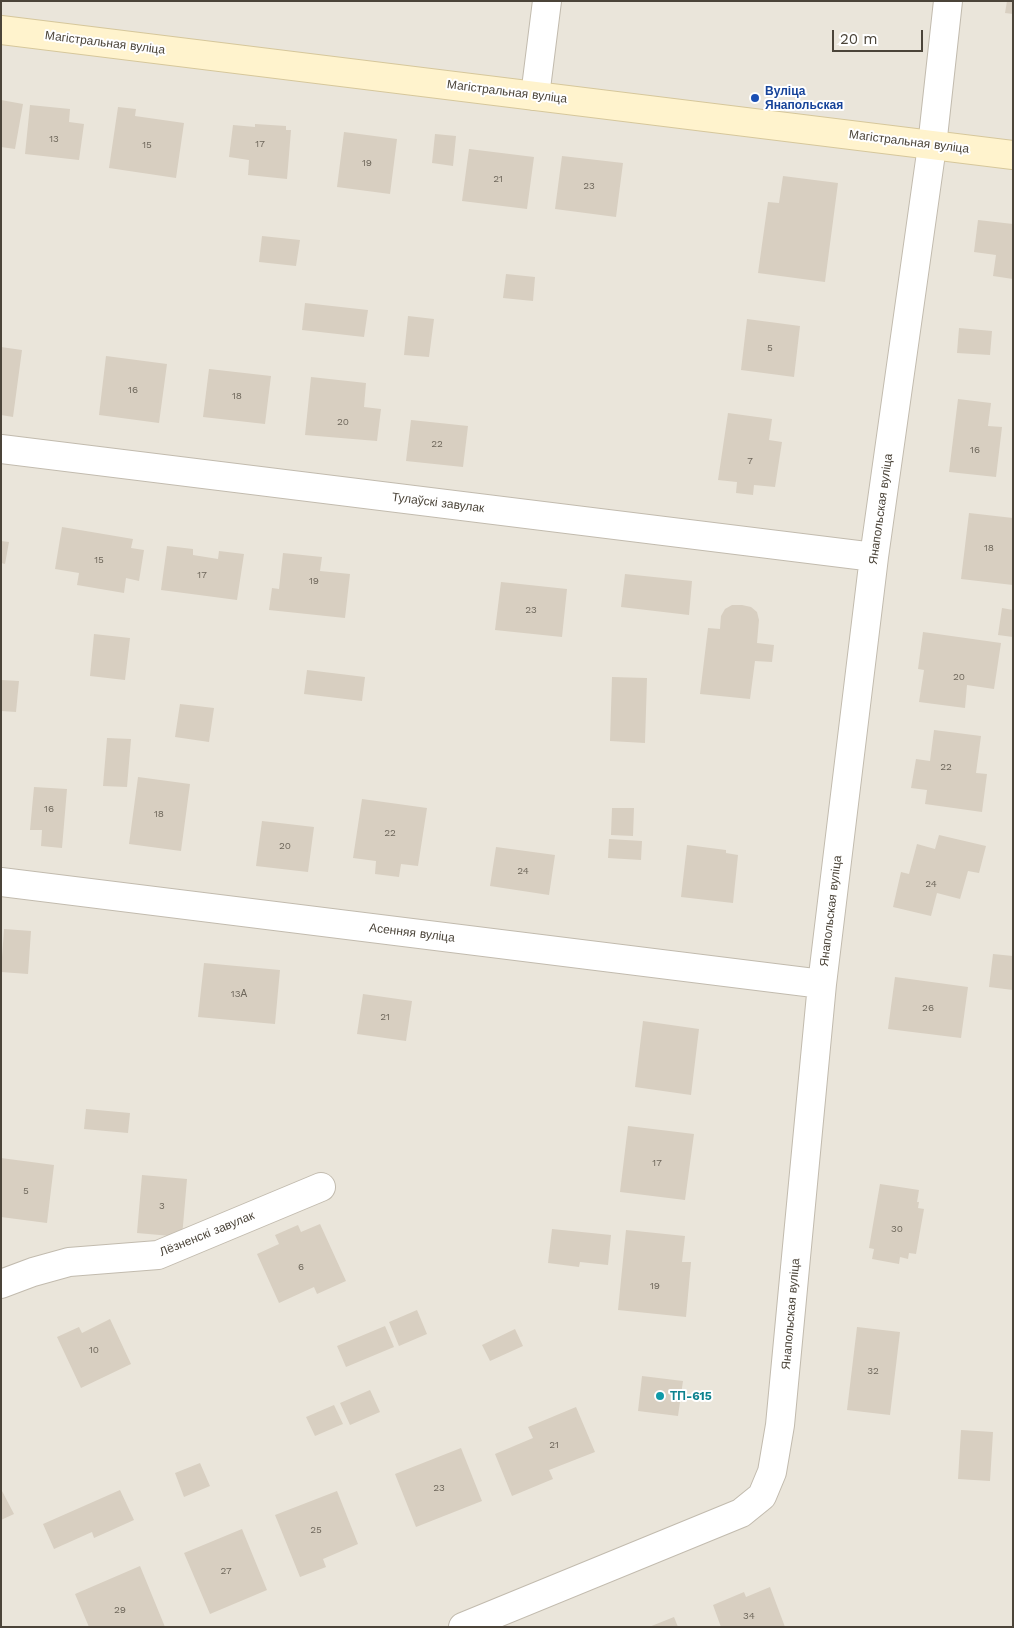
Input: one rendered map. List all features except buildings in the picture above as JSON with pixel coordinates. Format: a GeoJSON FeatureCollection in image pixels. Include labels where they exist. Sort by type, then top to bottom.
{"type":"FeatureCollection","features":[{"type":"Feature","properties":{"kind":"street"},"geometry":{"type":"LineString","coordinates":[[535,96],[547,1]]}},
{"type":"Feature","properties":{"kind":"street","name":"Янапольская вуліца"},"geometry":{"type":"LineString","coordinates":[[463,1627],[741,1513],[762,1496],[772,1472],[780,1425],[822,984],[874,557],[932,146],[948,1]]}},
{"type":"Feature","properties":{"kind":"street","name":"Магістральная вуліца"},"geometry":{"type":"LineString","coordinates":[[1,30],[1013,156]]}},
{"type":"Feature","properties":{"kind":"street","name":"Тулаўскі завулак"},"geometry":{"type":"LineString","coordinates":[[1,449],[874,557]]}},
{"type":"Feature","properties":{"kind":"street","name":"Асенняя вуліца"},"geometry":{"type":"LineString","coordinates":[[1,882],[822,984]]}},
{"type":"Feature","properties":{"kind":"street","name":"Лёзненскі завулак"},"geometry":{"type":"LineString","coordinates":[[1,1284],[33,1272],[69,1262],[158,1255],[321,1187]]}},
{"type":"Feature","properties":{"kind":"shaded area"},"geometry":{"type":"Polygon","coordinates":[[[1,1],[1013,1],[1013,1627],[1,1627],[1,1]]]}},
{"type":"Feature","properties":{"kind":"place","name":"Вуліца Янапольская"},"geometry":{"type":"Point","coordinates":[755,98]}},
{"type":"Feature","properties":{"kind":"place","name":"ТП-615"},"geometry":{"type":"Point","coordinates":[660,1396]}}]}
